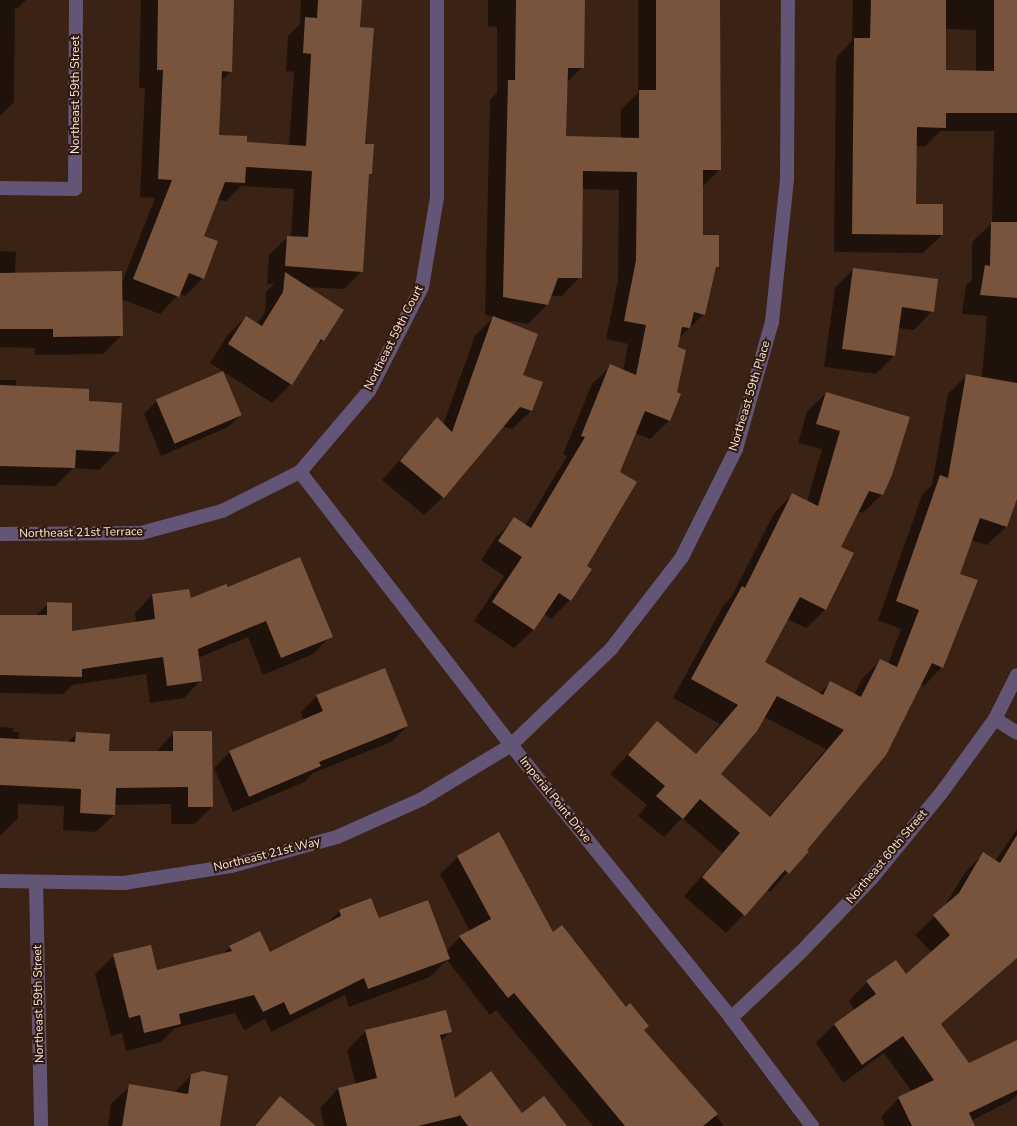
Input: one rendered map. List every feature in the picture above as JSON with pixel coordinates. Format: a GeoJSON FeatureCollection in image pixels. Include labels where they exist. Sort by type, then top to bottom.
{"type":"FeatureCollection","features":[{"type":"Feature","properties":{"kind":"street","name":"Northeast 59th Street"},"geometry":{"type":"LineString","coordinates":[[0,188],[75,189],[76,0]]}},
{"type":"Feature","properties":{"kind":"street","name":"Northeast 59th Court"},"geometry":{"type":"LineString","coordinates":[[300,472],[368,392],[422,287],[437,197],[437,0]]}},
{"type":"Feature","properties":{"kind":"street","name":"Northeast 59th Place"},"geometry":{"type":"LineString","coordinates":[[510,745],[611,649],[682,557],[736,449],[772,322],[787,179],[788,0]]}},
{"type":"Feature","properties":{"kind":"street","name":"Northeast 21st Terrace"},"geometry":{"type":"LineString","coordinates":[[0,534],[141,533],[222,510],[300,472]]}},
{"type":"Feature","properties":{"kind":"street","name":"Imperial Point Drive"},"geometry":{"type":"LineString","coordinates":[[300,472],[510,745],[731,1018],[812,1126]]}},
{"type":"Feature","properties":{"kind":"street","name":"Northeast 60th Street"},"geometry":{"type":"LineString","coordinates":[[731,1018],[801,952],[871,879],[942,792],[995,718],[1017,675]]}},
{"type":"Feature","properties":{"kind":"street"},"geometry":{"type":"LineString","coordinates":[[995,718],[1017,733]]}},
{"type":"Feature","properties":{"kind":"street","name":"Northeast 21st Way"},"geometry":{"type":"LineString","coordinates":[[0,881],[124,883],[230,866],[337,837],[422,799],[510,745]]}},
{"type":"Feature","properties":{"kind":"street","name":"Northeast 59th Street"},"geometry":{"type":"LineString","coordinates":[[36,882],[41,1126]]}},
{"type":"Feature","properties":{"kind":"building"},"geometry":{"type":"Polygon","coordinates":[[[158,0],[234,0],[232,72],[222,71],[219,135],[247,136],[247,142],[306,146],[311,54],[303,53],[305,17],[317,18],[318,0],[362,0],[360,27],[374,28],[365,144],[374,144],[372,174],[369,174],[363,272],[285,266],[287,236],[308,237],[312,171],[246,167],[245,183],[225,182],[204,236],[218,241],[204,279],[189,273],[179,297],[133,279],[172,180],[158,179],[163,70],[157,70],[158,0]]]}},
{"type":"Feature","properties":{"kind":"building"},"geometry":{"type":"Polygon","coordinates":[[[516,0],[585,0],[584,68],[568,68],[566,136],[639,138],[639,90],[656,90],[656,0],[720,0],[721,170],[703,170],[703,235],[719,235],[719,267],[716,267],[705,315],[694,312],[690,328],[682,327],[678,347],[686,350],[677,392],[681,394],[670,421],[645,411],[620,472],[637,482],[587,566],[592,569],[571,601],[559,593],[534,630],[492,602],[522,557],[498,541],[514,517],[531,528],[585,437],[581,436],[610,364],[636,375],[646,325],[624,321],[636,260],[637,172],[583,171],[582,278],[558,278],[548,305],[503,297],[508,80],[515,80],[516,0]]]}},
{"type":"Feature","properties":{"kind":"building"},"geometry":{"type":"Polygon","coordinates":[[[871,0],[946,0],[946,70],[994,71],[994,0],[1017,0],[1017,113],[946,113],[946,128],[917,127],[916,204],[943,204],[943,235],[852,234],[854,38],[870,38],[871,0]]]}},
{"type":"Feature","properties":{"kind":"building"},"geometry":{"type":"Polygon","coordinates":[[[991,222],[1017,222],[1017,298],[980,295],[985,265],[990,266],[991,222]]]}},
{"type":"Feature","properties":{"kind":"building"},"geometry":{"type":"Polygon","coordinates":[[[853,268],[938,279],[934,312],[902,307],[895,356],[842,349],[853,268]]]}},
{"type":"Feature","properties":{"kind":"building"},"geometry":{"type":"Polygon","coordinates":[[[122,271],[123,336],[53,337],[53,329],[0,329],[0,273],[122,271]]]}},
{"type":"Feature","properties":{"kind":"building"},"geometry":{"type":"Polygon","coordinates":[[[285,272],[344,310],[324,341],[321,339],[292,385],[228,344],[246,316],[262,326],[283,292],[285,272]]]}},
{"type":"Feature","properties":{"kind":"building"},"geometry":{"type":"Polygon","coordinates":[[[493,316],[538,334],[523,375],[543,382],[532,411],[520,407],[444,498],[400,461],[437,417],[452,432],[493,316]]]}},
{"type":"Feature","properties":{"kind":"building"},"geometry":{"type":"Polygon","coordinates":[[[223,371],[242,415],[175,444],[156,400],[223,371]]]}},
{"type":"Feature","properties":{"kind":"building"},"geometry":{"type":"Polygon","coordinates":[[[966,374],[1017,383],[1017,499],[1007,527],[980,518],[960,574],[978,580],[943,668],[932,663],[886,755],[789,874],[785,870],[745,916],[702,877],[740,833],[700,799],[683,819],[656,796],[665,786],[628,755],[657,721],[696,754],[738,705],[691,679],[742,586],[745,588],[792,493],[818,506],[840,431],[816,424],[826,392],[910,417],[892,475],[883,495],[869,491],[841,547],[854,553],[826,610],[800,597],[765,662],[823,695],[830,681],[861,697],[880,659],[897,667],[919,610],[896,601],[940,475],[948,478],[966,374]],[[777,696],[757,731],[721,774],[770,817],[844,730],[777,696]]]}},
{"type":"Feature","properties":{"kind":"building"},"geometry":{"type":"Polygon","coordinates":[[[0,385],[89,389],[89,401],[122,403],[119,452],[76,450],[75,468],[0,466],[0,385]]]}},
{"type":"Feature","properties":{"kind":"building"},"geometry":{"type":"Polygon","coordinates":[[[300,557],[333,637],[281,658],[266,621],[198,649],[202,681],[167,686],[163,657],[82,669],[82,677],[0,675],[0,615],[47,615],[47,602],[72,603],[72,631],[155,619],[152,594],[189,589],[191,598],[226,584],[228,587],[300,557]]]}},
{"type":"Feature","properties":{"kind":"building"},"geometry":{"type":"Polygon","coordinates":[[[385,668],[408,726],[319,762],[321,766],[249,797],[229,751],[323,711],[316,695],[385,668]]]}},
{"type":"Feature","properties":{"kind":"building"},"geometry":{"type":"Polygon","coordinates":[[[173,731],[212,731],[213,807],[188,807],[188,787],[116,788],[115,815],[80,813],[81,789],[0,785],[0,738],[75,742],[76,732],[110,734],[109,751],[173,751],[173,731]]]}},
{"type":"Feature","properties":{"kind":"building"},"geometry":{"type":"Polygon","coordinates":[[[499,832],[553,932],[562,925],[626,1007],[630,1003],[649,1026],[644,1030],[718,1114],[703,1126],[625,1126],[514,993],[508,998],[459,936],[491,919],[457,856],[499,832]]]}},
{"type":"Feature","properties":{"kind":"building"},"geometry":{"type":"Polygon","coordinates":[[[1017,835],[1017,958],[941,1024],[969,1063],[1017,1040],[1017,1090],[969,1113],[975,1126],[912,1126],[898,1097],[934,1080],[903,1036],[862,1065],[834,1024],[876,994],[866,981],[896,960],[906,974],[950,935],[933,915],[959,893],[983,852],[1000,863],[1017,835]]]}},
{"type":"Feature","properties":{"kind":"building"},"geometry":{"type":"Polygon","coordinates":[[[371,898],[379,918],[428,900],[450,959],[368,989],[364,978],[290,1015],[284,1002],[263,1012],[254,995],[179,1014],[181,1024],[144,1033],[140,1015],[129,1018],[113,954],[151,945],[157,970],[232,951],[229,946],[260,931],[270,952],[341,916],[339,910],[371,898]]]}},
{"type":"Feature","properties":{"kind":"building"},"geometry":{"type":"Polygon","coordinates":[[[446,1010],[452,1032],[440,1035],[455,1098],[491,1071],[522,1113],[544,1096],[567,1126],[468,1126],[459,1114],[459,1116],[418,1126],[347,1126],[338,1088],[377,1078],[365,1030],[446,1010]]]}},
{"type":"Feature","properties":{"kind":"building"},"geometry":{"type":"Polygon","coordinates":[[[203,1071],[228,1076],[220,1126],[122,1126],[129,1084],[188,1094],[191,1074],[203,1071]]]}},
{"type":"Feature","properties":{"kind":"building"},"geometry":{"type":"Polygon","coordinates":[[[280,1096],[316,1126],[255,1126],[280,1096]]]}}]}
